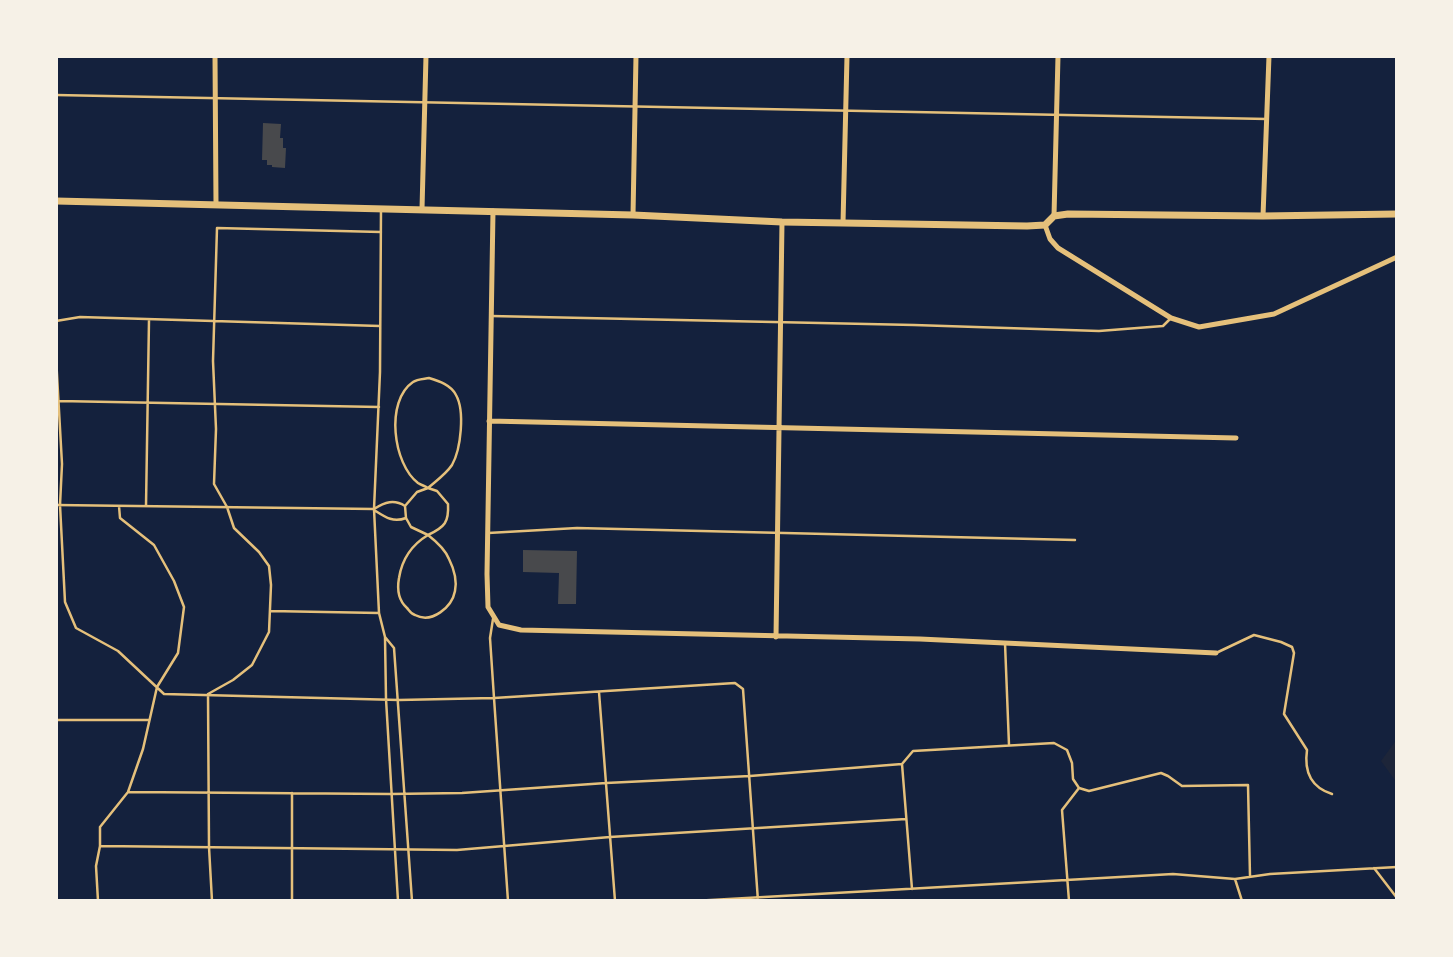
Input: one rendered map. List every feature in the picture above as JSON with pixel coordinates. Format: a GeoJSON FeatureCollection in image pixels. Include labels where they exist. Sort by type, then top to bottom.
{"type":"FeatureCollection","features":[{"type":"Feature","properties":{"kind":"street"},"geometry":{"type":"LineString","coordinates":[[215,56],[216,204]]}},
{"type":"Feature","properties":{"kind":"street"},"geometry":{"type":"LineString","coordinates":[[422,209],[426,56]]}},
{"type":"Feature","properties":{"kind":"street"},"geometry":{"type":"LineString","coordinates":[[634,215],[636,56]]}},
{"type":"Feature","properties":{"kind":"street"},"geometry":{"type":"LineString","coordinates":[[843,223],[847,56]]}},
{"type":"Feature","properties":{"kind":"street"},"geometry":{"type":"LineString","coordinates":[[1054,216],[1058,56]]}},
{"type":"Feature","properties":{"kind":"street"},"geometry":{"type":"LineString","coordinates":[[1263,216],[1269,56]]}},
{"type":"Feature","properties":{"kind":"street"},"geometry":{"type":"LineString","coordinates":[[56,201],[634,215],[782,222],[1045,225],[1054,216],[1068,214],[1397,214]]}},
{"type":"Feature","properties":{"kind":"street"},"geometry":{"type":"LineString","coordinates":[[493,211],[488,607],[499,625],[520,630],[919,639],[1216,653]]}},
{"type":"Feature","properties":{"kind":"street"},"geometry":{"type":"LineString","coordinates":[[776,636],[782,222]]}},
{"type":"Feature","properties":{"kind":"street"},"geometry":{"type":"LineString","coordinates":[[1045,225],[1050,239],[1058,248],[1171,318],[1199,327],[1274,314],[1397,257]]}},
{"type":"Feature","properties":{"kind":"street"},"geometry":{"type":"LineString","coordinates":[[489,421],[1236,438]]}},
{"type":"Feature","properties":{"kind":"lane"},"geometry":{"type":"LineString","coordinates":[[56,95],[1267,119]]}},
{"type":"Feature","properties":{"kind":"lane"},"geometry":{"type":"LineString","coordinates":[[381,208],[379,407],[374,509],[379,613],[385,637],[398,901]]}},
{"type":"Feature","properties":{"kind":"lane"},"geometry":{"type":"LineString","coordinates":[[208,694],[252,665],[269,632],[271,586],[269,566],[259,552],[234,528],[228,507],[214,484],[213,361],[217,228],[381,232]]}},
{"type":"Feature","properties":{"kind":"lane"},"geometry":{"type":"LineString","coordinates":[[491,316],[1098,331],[1163,326],[1171,318]]}},
{"type":"Feature","properties":{"kind":"lane"},"geometry":{"type":"LineString","coordinates":[[56,321],[80,317],[380,326]]}},
{"type":"Feature","properties":{"kind":"lane"},"geometry":{"type":"LineString","coordinates":[[146,506],[149,319]]}},
{"type":"Feature","properties":{"kind":"lane"},"geometry":{"type":"LineString","coordinates":[[56,357],[62,464],[58,505],[65,602],[76,628],[118,652],[164,694],[399,700],[494,698],[735,683],[743,689],[757,899]]}},
{"type":"Feature","properties":{"kind":"lane"},"geometry":{"type":"LineString","coordinates":[[428,488],[417,492],[405,506],[406,518],[411,527],[428,535],[443,548],[455,574],[456,589],[443,612],[428,617],[415,615],[402,604],[398,588],[400,572],[417,542],[428,535],[438,530],[447,521],[448,504],[437,491],[428,488],[417,482],[405,466],[394,422],[397,402],[403,392],[414,381],[429,378],[443,382],[456,394],[461,412],[461,434],[452,465],[428,488]]}},
{"type":"Feature","properties":{"kind":"lane"},"geometry":{"type":"LineString","coordinates":[[59,401],[379,407]]}},
{"type":"Feature","properties":{"kind":"lane"},"geometry":{"type":"LineString","coordinates":[[58,505],[374,509],[391,502],[405,506]]}},
{"type":"Feature","properties":{"kind":"lane"},"geometry":{"type":"LineString","coordinates":[[98,901],[96,866],[100,827],[128,792],[157,687],[178,653],[184,607],[174,581],[154,545],[120,518],[119,506]]}},
{"type":"Feature","properties":{"kind":"lane"},"geometry":{"type":"LineString","coordinates":[[374,509],[385,518],[398,521],[406,518]]}},
{"type":"Feature","properties":{"kind":"lane"},"geometry":{"type":"LineString","coordinates":[[488,533],[577,528],[1074,540]]}},
{"type":"Feature","properties":{"kind":"lane"},"geometry":{"type":"LineString","coordinates":[[270,611],[379,613]]}},
{"type":"Feature","properties":{"kind":"lane"},"geometry":{"type":"LineString","coordinates":[[493,616],[490,638],[508,901]]}},
{"type":"Feature","properties":{"kind":"lane"},"geometry":{"type":"LineString","coordinates":[[1216,653],[1254,635],[1292,647],[1294,653],[1284,714],[1307,750],[1305,763],[1310,779],[1323,792],[1332,794]]}},
{"type":"Feature","properties":{"kind":"lane"},"geometry":{"type":"LineString","coordinates":[[385,637],[394,648],[412,901]]}},
{"type":"Feature","properties":{"kind":"lane"},"geometry":{"type":"LineString","coordinates":[[1005,642],[1009,745]]}},
{"type":"Feature","properties":{"kind":"lane"},"geometry":{"type":"LineString","coordinates":[[599,692],[615,901]]}},
{"type":"Feature","properties":{"kind":"lane"},"geometry":{"type":"LineString","coordinates":[[208,694],[212,901]]}},
{"type":"Feature","properties":{"kind":"lane"},"geometry":{"type":"LineString","coordinates":[[56,720],[149,720]]}},
{"type":"Feature","properties":{"kind":"lane"},"geometry":{"type":"LineString","coordinates":[[912,889],[902,764],[912,751],[1054,743],[1067,750],[1072,763],[1073,779],[1079,788],[1089,791],[1161,774],[1182,786],[1248,785],[1250,876]]}},
{"type":"Feature","properties":{"kind":"lane"},"geometry":{"type":"LineString","coordinates":[[128,792],[462,793],[902,764]]}},
{"type":"Feature","properties":{"kind":"lane"},"geometry":{"type":"LineString","coordinates":[[1069,901],[1062,810],[1079,788]]}},
{"type":"Feature","properties":{"kind":"lane"},"geometry":{"type":"LineString","coordinates":[[292,793],[292,901]]}},
{"type":"Feature","properties":{"kind":"lane"},"geometry":{"type":"LineString","coordinates":[[100,846],[457,849],[906,819]]}},
{"type":"Feature","properties":{"kind":"lane"},"geometry":{"type":"LineString","coordinates":[[693,901],[1173,874],[1235,879],[1397,867]]}},
{"type":"Feature","properties":{"kind":"lane"},"geometry":{"type":"LineString","coordinates":[[1374,869],[1397,898]]}},
{"type":"Feature","properties":{"kind":"lane"},"geometry":{"type":"LineString","coordinates":[[1235,879],[1242,901]]}},
{"type":"Feature","properties":{"kind":"shaded area"},"geometry":{"type":"Polygon","coordinates":[[[1397,739],[1397,783],[1381,761],[1397,739]]]}},
{"type":"Feature","properties":{"kind":"building"},"geometry":{"type":"Polygon","coordinates":[[[263,123],[281,124],[280,138],[283,138],[283,148],[286,148],[285,168],[272,167],[267,165],[267,160],[262,160],[263,123]]]}},
{"type":"Feature","properties":{"kind":"building"},"geometry":{"type":"Polygon","coordinates":[[[523,550],[577,551],[576,604],[558,604],[559,573],[523,572],[523,550]]]}}]}
